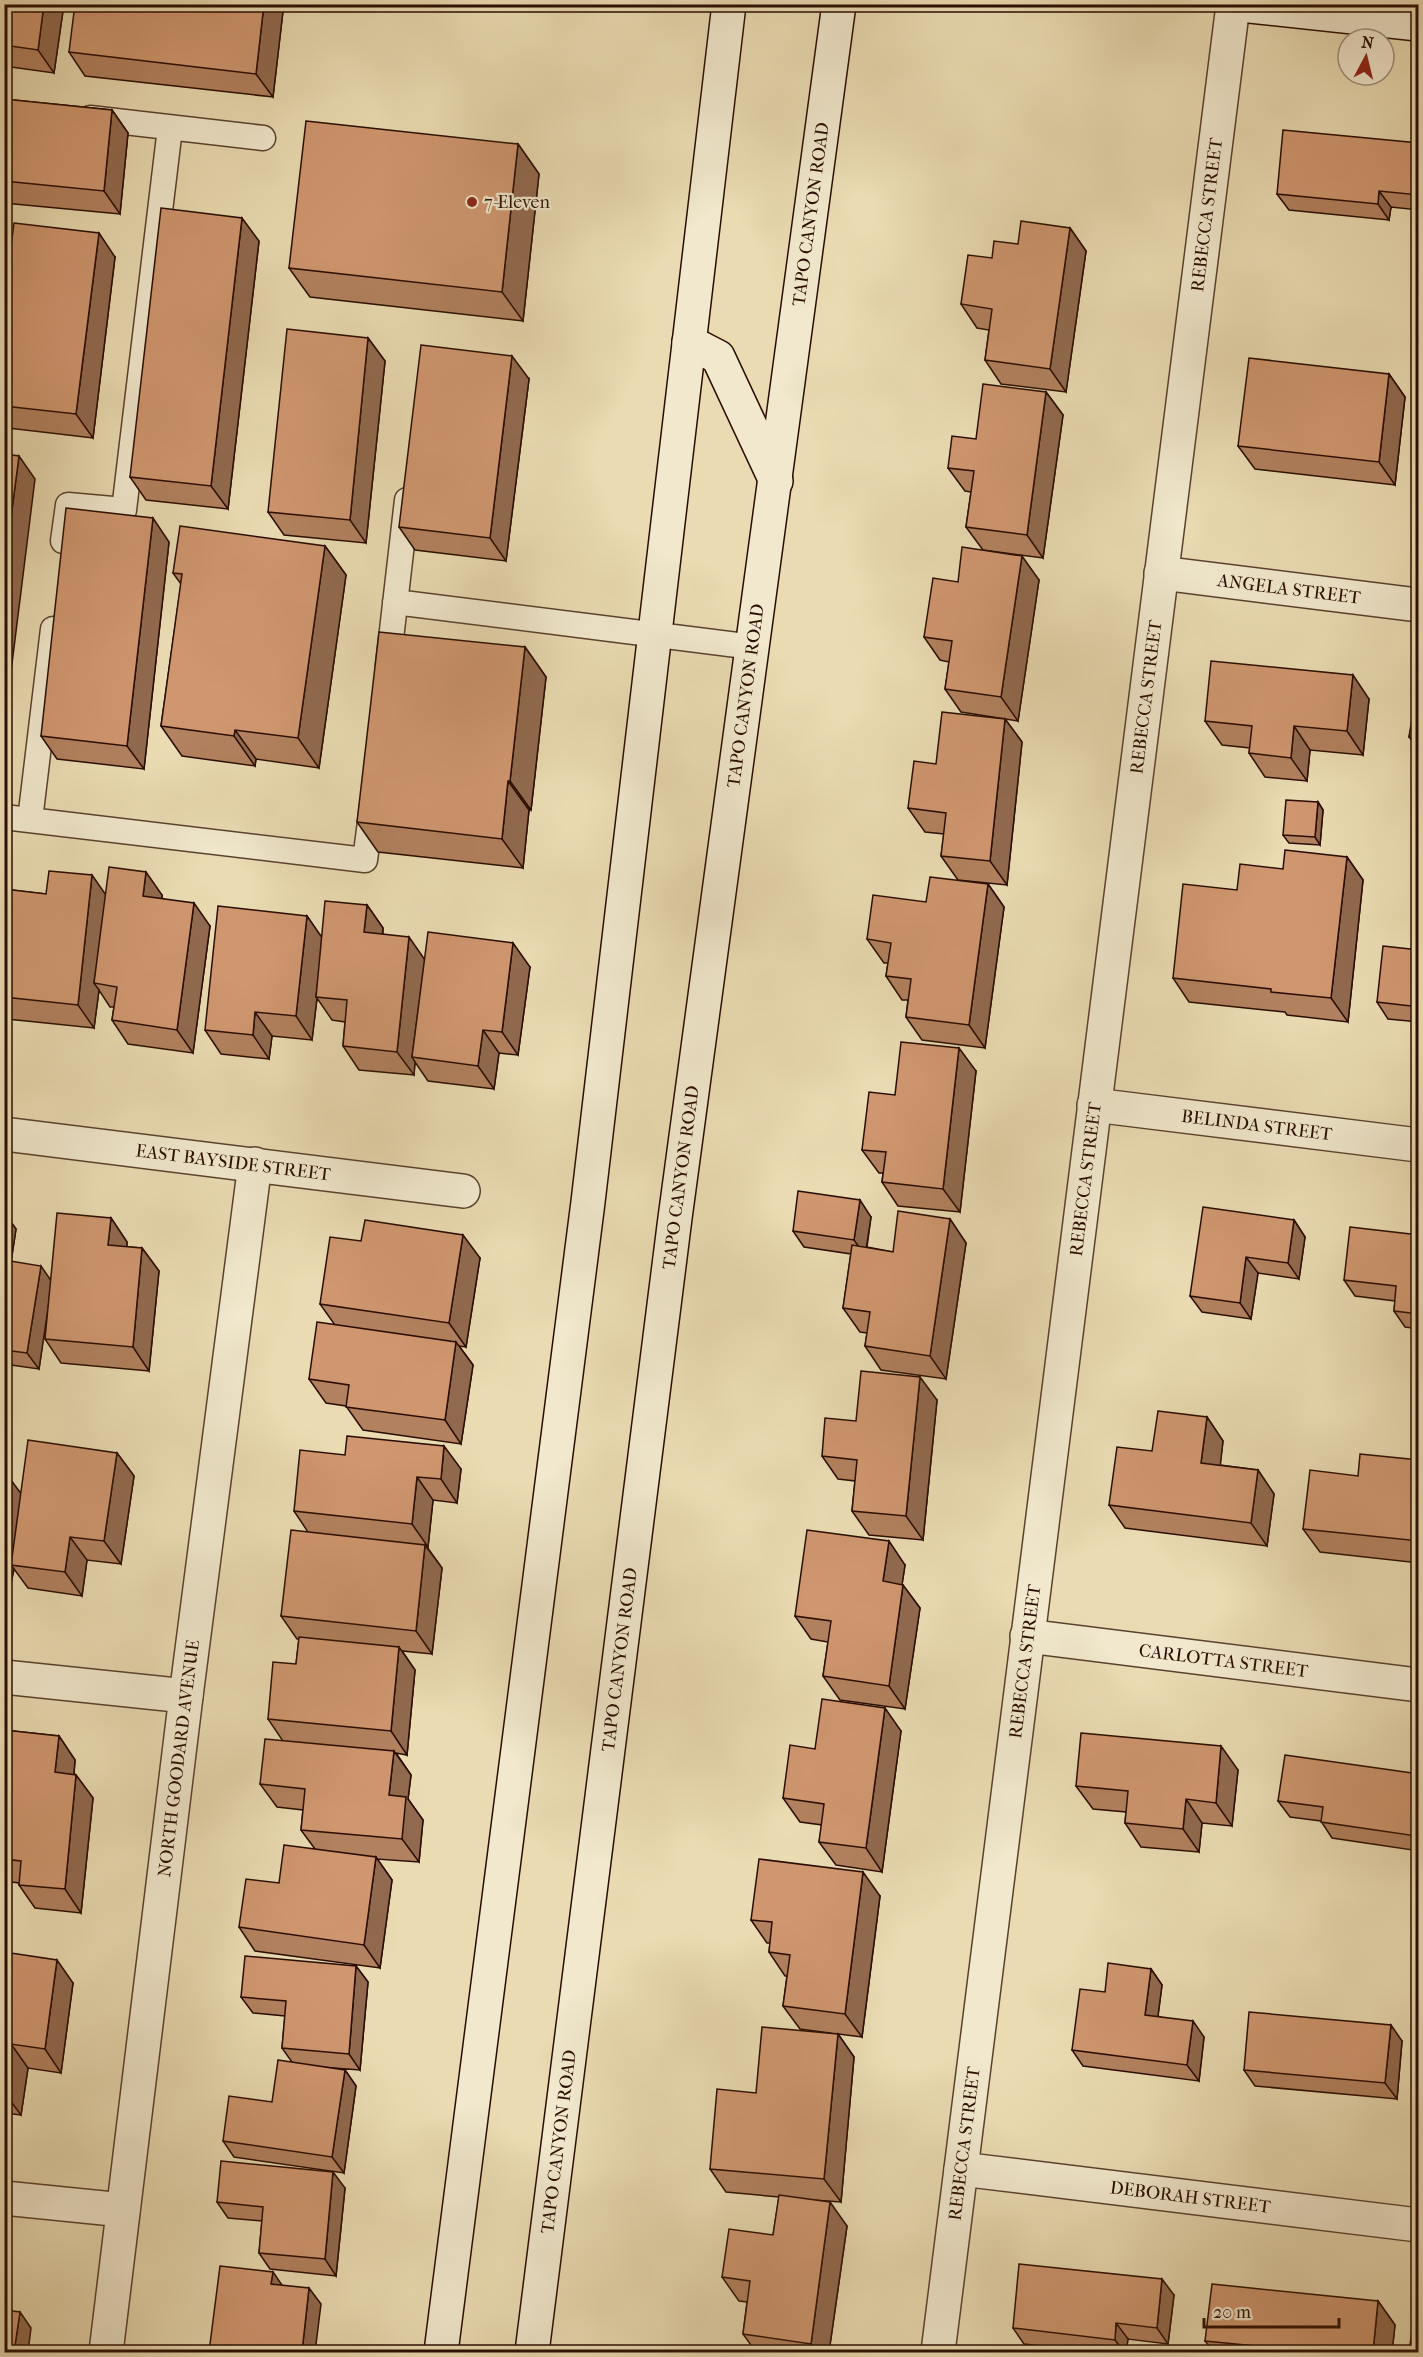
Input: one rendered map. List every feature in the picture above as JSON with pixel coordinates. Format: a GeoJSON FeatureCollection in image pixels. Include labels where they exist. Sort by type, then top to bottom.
{"type":"FeatureCollection","features":[{"type":"Feature","properties":{"kind":"street"},"geometry":{"type":"LineString","coordinates":[[441,2352],[590,1190],[729,4]]}},
{"type":"Feature","properties":{"kind":"street","name":"TAPO CANYON ROAD"},"geometry":{"type":"LineString","coordinates":[[532,2352],[675,1218],[839,4]]}},
{"type":"Feature","properties":{"kind":"street"},"geometry":{"type":"LineString","coordinates":[[1232,5],[1419,24]]}},
{"type":"Feature","properties":{"kind":"street","name":"REBECCA STREET"},"geometry":{"type":"LineString","coordinates":[[938,2352],[1232,5]]}},
{"type":"Feature","properties":{"kind":"street"},"geometry":{"type":"LineString","coordinates":[[689,342],[718,357],[776,481]]}},
{"type":"Feature","properties":{"kind":"street","name":"ANGELA STREET"},"geometry":{"type":"LineString","coordinates":[[1161,573],[1419,605]]}},
{"type":"Feature","properties":{"kind":"street","name":"BELINDA STREET"},"geometry":{"type":"LineString","coordinates":[[1094,1105],[1419,1145]]}},
{"type":"Feature","properties":{"kind":"street","name":"EAST BAYSIDE STREET"},"geometry":{"type":"LineString","coordinates":[[4,1134],[463,1191]]}},
{"type":"Feature","properties":{"kind":"street","name":"NORTH GOODARD AVENUE"},"geometry":{"type":"LineString","coordinates":[[106,2352],[186,1696],[255,1164]]}},
{"type":"Feature","properties":{"kind":"street","name":"CARLOTTA STREET"},"geometry":{"type":"LineString","coordinates":[[1028,1636],[1419,1685]]}},
{"type":"Feature","properties":{"kind":"street"},"geometry":{"type":"LineString","coordinates":[[4,1677],[186,1696]]}},
{"type":"Feature","properties":{"kind":"street","name":"DEBORAH STREET"},"geometry":{"type":"LineString","coordinates":[[961,2169],[1419,2225]]}},
{"type":"Feature","properties":{"kind":"street"},"geometry":{"type":"LineString","coordinates":[[4,2198],[123,2210]]}},
{"type":"Feature","properties":{"kind":"lane"},"geometry":{"type":"LineString","coordinates":[[64,115],[263,138]]}},
{"type":"Feature","properties":{"kind":"lane"},"geometry":{"type":"LineString","coordinates":[[61,563],[68,505],[123,510],[171,128]]}},
{"type":"Feature","properties":{"kind":"lane"},"geometry":{"type":"LineString","coordinates":[[386,684],[410,473]]}},
{"type":"Feature","properties":{"kind":"lane"},"geometry":{"type":"LineString","coordinates":[[395,602],[753,646]]}},
{"type":"Feature","properties":{"kind":"lane"},"geometry":{"type":"LineString","coordinates":[[30,820],[55,610]]}},
{"type":"Feature","properties":{"kind":"lane"},"geometry":{"type":"LineString","coordinates":[[4,817],[365,860],[374,790]]}},
{"type":"Feature","properties":{"kind":"building"},"geometry":{"type":"Polygon","coordinates":[[[4,4],[44,4],[38,50],[4,45],[4,4]]]}},
{"type":"Feature","properties":{"kind":"building"},"geometry":{"type":"Polygon","coordinates":[[[75,4],[264,4],[256,74],[69,52],[75,4]]]}},
{"type":"Feature","properties":{"kind":"building"},"geometry":{"type":"Polygon","coordinates":[[[4,99],[112,110],[104,191],[4,181],[4,99]]]}},
{"type":"Feature","properties":{"kind":"building"},"geometry":{"type":"Polygon","coordinates":[[[306,121],[518,144],[502,292],[289,268],[306,121]]]}},
{"type":"Feature","properties":{"kind":"building"},"geometry":{"type":"Polygon","coordinates":[[[1283,130],[1419,143],[1419,195],[1379,191],[1378,204],[1277,194],[1283,130]]]}},
{"type":"Feature","properties":{"kind":"building"},"geometry":{"type":"Polygon","coordinates":[[[161,208],[242,218],[211,486],[130,477],[161,208]]]}},
{"type":"Feature","properties":{"kind":"building"},"geometry":{"type":"Polygon","coordinates":[[[1021,221],[1070,228],[1050,369],[985,360],[992,309],[961,304],[968,255],[992,258],[994,241],[1018,244],[1021,221]]]}},
{"type":"Feature","properties":{"kind":"building"},"geometry":{"type":"Polygon","coordinates":[[[14,223],[99,233],[76,414],[4,406],[4,301],[14,223]]]}},
{"type":"Feature","properties":{"kind":"building"},"geometry":{"type":"Polygon","coordinates":[[[287,329],[368,338],[350,520],[268,512],[287,329]]]}},
{"type":"Feature","properties":{"kind":"building"},"geometry":{"type":"Polygon","coordinates":[[[421,345],[512,356],[490,538],[399,527],[421,345]]]}},
{"type":"Feature","properties":{"kind":"building"},"geometry":{"type":"Polygon","coordinates":[[[1249,358],[1389,374],[1379,462],[1238,446],[1249,358]]]}},
{"type":"Feature","properties":{"kind":"building"},"geometry":{"type":"Polygon","coordinates":[[[983,384],[1046,392],[1027,535],[966,527],[974,471],[948,468],[952,436],[976,439],[983,384]]]}},
{"type":"Feature","properties":{"kind":"building"},"geometry":{"type":"Polygon","coordinates":[[[4,454],[19,456],[4,571],[4,454]]]}},
{"type":"Feature","properties":{"kind":"building"},"geometry":{"type":"Polygon","coordinates":[[[66,508],[153,518],[127,746],[41,736],[66,508]]]}},
{"type":"Feature","properties":{"kind":"building"},"geometry":{"type":"Polygon","coordinates":[[[180,526],[325,546],[298,738],[235,730],[234,736],[161,726],[182,574],[173,573],[180,526]]]}},
{"type":"Feature","properties":{"kind":"building"},"geometry":{"type":"Polygon","coordinates":[[[962,547],[1022,556],[1001,697],[945,689],[952,641],[924,637],[933,578],[958,582],[962,547]]]}},
{"type":"Feature","properties":{"kind":"building"},"geometry":{"type":"Polygon","coordinates":[[[379,632],[525,647],[502,839],[357,822],[379,632]]]}},
{"type":"Feature","properties":{"kind":"building"},"geometry":{"type":"Polygon","coordinates":[[[1211,661],[1353,675],[1347,731],[1294,726],[1291,758],[1249,753],[1252,726],[1205,721],[1211,661]]]}},
{"type":"Feature","properties":{"kind":"building"},"geometry":{"type":"Polygon","coordinates":[[[1417,688],[1419,689],[1419,738],[1409,737],[1417,688]]]}},
{"type":"Feature","properties":{"kind":"building"},"geometry":{"type":"Polygon","coordinates":[[[942,712],[1005,719],[990,861],[941,856],[946,813],[908,808],[914,761],[936,764],[942,712]]]}},
{"type":"Feature","properties":{"kind":"building"},"geometry":{"type":"Polygon","coordinates":[[[1286,800],[1318,802],[1315,837],[1283,835],[1286,800]]]}},
{"type":"Feature","properties":{"kind":"building"},"geometry":{"type":"Polygon","coordinates":[[[1285,850],[1347,857],[1331,998],[1173,978],[1183,884],[1237,890],[1240,864],[1283,869],[1285,850]]]}},
{"type":"Feature","properties":{"kind":"building"},"geometry":{"type":"Polygon","coordinates":[[[109,867],[146,872],[143,896],[194,903],[177,1030],[112,1020],[117,987],[94,983],[109,867]]]}},
{"type":"Feature","properties":{"kind":"building"},"geometry":{"type":"Polygon","coordinates":[[[49,871],[92,875],[78,1005],[4,997],[4,889],[46,894],[49,871]]]}},
{"type":"Feature","properties":{"kind":"building"},"geometry":{"type":"Polygon","coordinates":[[[930,877],[988,884],[969,1025],[906,1017],[911,979],[886,976],[891,943],[867,939],[873,895],[926,902],[930,877]]]}},
{"type":"Feature","properties":{"kind":"building"},"geometry":{"type":"Polygon","coordinates":[[[325,901],[367,905],[364,932],[409,937],[397,1052],[343,1046],[347,1000],[316,997],[325,901]]]}},
{"type":"Feature","properties":{"kind":"building"},"geometry":{"type":"Polygon","coordinates":[[[218,906],[307,916],[296,1016],[255,1012],[253,1035],[205,1030],[218,906]]]}},
{"type":"Feature","properties":{"kind":"building"},"geometry":{"type":"Polygon","coordinates":[[[428,932],[513,943],[502,1032],[483,1030],[478,1066],[412,1057],[428,932]]]}},
{"type":"Feature","properties":{"kind":"building"},"geometry":{"type":"Polygon","coordinates":[[[1383,946],[1419,950],[1419,1007],[1377,1002],[1383,946]]]}},
{"type":"Feature","properties":{"kind":"building"},"geometry":{"type":"Polygon","coordinates":[[[901,1042],[959,1048],[943,1189],[882,1182],[886,1152],[862,1150],[869,1092],[895,1095],[901,1042]]]}},
{"type":"Feature","properties":{"kind":"building"},"geometry":{"type":"Polygon","coordinates":[[[798,1191],[860,1200],[854,1240],[793,1231],[798,1191]]]}},
{"type":"Feature","properties":{"kind":"building"},"geometry":{"type":"Polygon","coordinates":[[[1203,1207],[1294,1220],[1288,1263],[1246,1257],[1240,1303],[1190,1296],[1203,1207]]]}},
{"type":"Feature","properties":{"kind":"building"},"geometry":{"type":"Polygon","coordinates":[[[898,1211],[950,1219],[930,1356],[865,1346],[870,1312],[843,1308],[852,1245],[893,1252],[898,1211]]]}},
{"type":"Feature","properties":{"kind":"building"},"geometry":{"type":"Polygon","coordinates":[[[57,1213],[111,1218],[108,1245],[142,1248],[133,1347],[45,1339],[57,1213]]]}},
{"type":"Feature","properties":{"kind":"building"},"geometry":{"type":"Polygon","coordinates":[[[365,1220],[463,1235],[449,1323],[320,1304],[330,1237],[361,1241],[365,1220]]]}},
{"type":"Feature","properties":{"kind":"building"},"geometry":{"type":"Polygon","coordinates":[[[1350,1227],[1419,1235],[1419,1314],[1394,1311],[1396,1286],[1344,1280],[1350,1227]]]}},
{"type":"Feature","properties":{"kind":"building"},"geometry":{"type":"Polygon","coordinates":[[[4,1260],[41,1266],[27,1353],[4,1350],[4,1260]]]}},
{"type":"Feature","properties":{"kind":"building"},"geometry":{"type":"Polygon","coordinates":[[[317,1322],[456,1342],[445,1420],[346,1407],[349,1385],[309,1379],[317,1322]]]}},
{"type":"Feature","properties":{"kind":"building"},"geometry":{"type":"Polygon","coordinates":[[[861,1371],[920,1377],[906,1516],[852,1511],[857,1460],[822,1456],[825,1418],[856,1421],[861,1371]]]}},
{"type":"Feature","properties":{"kind":"building"},"geometry":{"type":"Polygon","coordinates":[[[1158,1411],[1207,1417],[1201,1463],[1258,1470],[1251,1523],[1109,1505],[1117,1447],[1152,1451],[1158,1411]]]}},
{"type":"Feature","properties":{"kind":"building"},"geometry":{"type":"Polygon","coordinates":[[[347,1436],[444,1446],[441,1479],[417,1477],[412,1524],[294,1511],[300,1450],[345,1455],[347,1436]]]}},
{"type":"Feature","properties":{"kind":"building"},"geometry":{"type":"Polygon","coordinates":[[[28,1440],[117,1453],[104,1541],[70,1537],[65,1572],[11,1565],[28,1440]]]}},
{"type":"Feature","properties":{"kind":"building"},"geometry":{"type":"Polygon","coordinates":[[[1360,1454],[1419,1460],[1419,1541],[1303,1529],[1310,1470],[1358,1476],[1360,1454]]]}},
{"type":"Feature","properties":{"kind":"building"},"geometry":{"type":"Polygon","coordinates":[[[4,1475],[8,1476],[4,1499],[4,1475]]]}},
{"type":"Feature","properties":{"kind":"building"},"geometry":{"type":"Polygon","coordinates":[[[291,1530],[425,1545],[416,1631],[281,1616],[291,1530]]]}},
{"type":"Feature","properties":{"kind":"building"},"geometry":{"type":"Polygon","coordinates":[[[807,1530],[889,1541],[883,1581],[903,1585],[889,1686],[823,1676],[831,1621],[795,1616],[807,1530]]]}},
{"type":"Feature","properties":{"kind":"building"},"geometry":{"type":"Polygon","coordinates":[[[299,1637],[399,1647],[391,1731],[268,1719],[273,1662],[296,1664],[299,1637]]]}},
{"type":"Feature","properties":{"kind":"building"},"geometry":{"type":"Polygon","coordinates":[[[822,1699],[885,1708],[866,1848],[819,1842],[824,1804],[783,1798],[790,1745],[815,1749],[822,1699]]]}},
{"type":"Feature","properties":{"kind":"building"},"geometry":{"type":"Polygon","coordinates":[[[4,1730],[59,1736],[55,1772],[76,1775],[65,1889],[19,1885],[21,1861],[4,1859],[4,1730]]]}},
{"type":"Feature","properties":{"kind":"building"},"geometry":{"type":"Polygon","coordinates":[[[1081,1733],[1221,1746],[1216,1803],[1186,1799],[1183,1829],[1125,1823],[1128,1791],[1076,1786],[1081,1733]]]}},
{"type":"Feature","properties":{"kind":"building"},"geometry":{"type":"Polygon","coordinates":[[[265,1739],[394,1751],[389,1795],[406,1797],[402,1839],[301,1830],[305,1789],[260,1784],[265,1739]]]}},
{"type":"Feature","properties":{"kind":"building"},"geometry":{"type":"Polygon","coordinates":[[[1285,1755],[1419,1774],[1419,1821],[1416,1836],[1321,1822],[1323,1807],[1278,1801],[1285,1755]]]}},
{"type":"Feature","properties":{"kind":"building"},"geometry":{"type":"Polygon","coordinates":[[[284,1845],[376,1857],[364,1945],[239,1927],[246,1879],[279,1883],[284,1845]]]}},
{"type":"Feature","properties":{"kind":"building"},"geometry":{"type":"Polygon","coordinates":[[[759,1859],[863,1872],[845,2014],[783,2006],[790,1955],[769,1952],[772,1922],[751,1920],[759,1859]]]}},
{"type":"Feature","properties":{"kind":"building"},"geometry":{"type":"Polygon","coordinates":[[[4,1952],[57,1960],[45,2049],[11,2044],[4,2090],[4,1952]]]}},
{"type":"Feature","properties":{"kind":"building"},"geometry":{"type":"Polygon","coordinates":[[[245,1956],[356,1966],[349,2054],[282,2048],[286,2001],[241,1997],[245,1956]]]}},
{"type":"Feature","properties":{"kind":"building"},"geometry":{"type":"Polygon","coordinates":[[[1108,1963],[1151,1969],[1145,2015],[1193,2021],[1187,2065],[1072,2050],[1080,1989],[1105,1992],[1108,1963]]]}},
{"type":"Feature","properties":{"kind":"building"},"geometry":{"type":"Polygon","coordinates":[[[1249,2012],[1391,2025],[1385,2083],[1244,2070],[1249,2012]]]}},
{"type":"Feature","properties":{"kind":"building"},"geometry":{"type":"Polygon","coordinates":[[[762,2027],[838,2034],[824,2179],[710,2169],[717,2089],[756,2093],[762,2027]]]}},
{"type":"Feature","properties":{"kind":"building"},"geometry":{"type":"Polygon","coordinates":[[[278,2060],[345,2070],[332,2157],[223,2141],[229,2096],[272,2102],[278,2060]]]}},
{"type":"Feature","properties":{"kind":"building"},"geometry":{"type":"Polygon","coordinates":[[[221,2161],[333,2172],[325,2259],[259,2253],[263,2207],[217,2202],[221,2161]]]}},
{"type":"Feature","properties":{"kind":"building"},"geometry":{"type":"Polygon","coordinates":[[[779,2195],[830,2202],[811,2344],[743,2334],[750,2281],[722,2277],[729,2229],[773,2235],[779,2195]]]}},
{"type":"Feature","properties":{"kind":"building"},"geometry":{"type":"Polygon","coordinates":[[[1019,2264],[1162,2279],[1157,2328],[1116,2323],[1115,2340],[1013,2328],[1019,2264]]]}},
{"type":"Feature","properties":{"kind":"building"},"geometry":{"type":"Polygon","coordinates":[[[220,2266],[273,2272],[271,2284],[309,2288],[302,2352],[209,2352],[220,2266]]]}},
{"type":"Feature","properties":{"kind":"building"},"geometry":{"type":"Polygon","coordinates":[[[1212,2284],[1378,2301],[1373,2352],[1319,2352],[1205,2341],[1212,2284]]]}},
{"type":"Feature","properties":{"kind":"building"},"geometry":{"type":"Polygon","coordinates":[[[4,2310],[20,2312],[14,2352],[4,2352],[4,2310]]]}},
{"type":"Feature","properties":{"kind":"building"},"geometry":{"type":"Polygon","coordinates":[[[1415,2310],[1419,2311],[1419,2352],[1409,2352],[1415,2310]]]}},
{"type":"Feature","properties":{"kind":"place","name":"7-Eleven"},"geometry":{"type":"Point","coordinates":[472,202]}}]}
